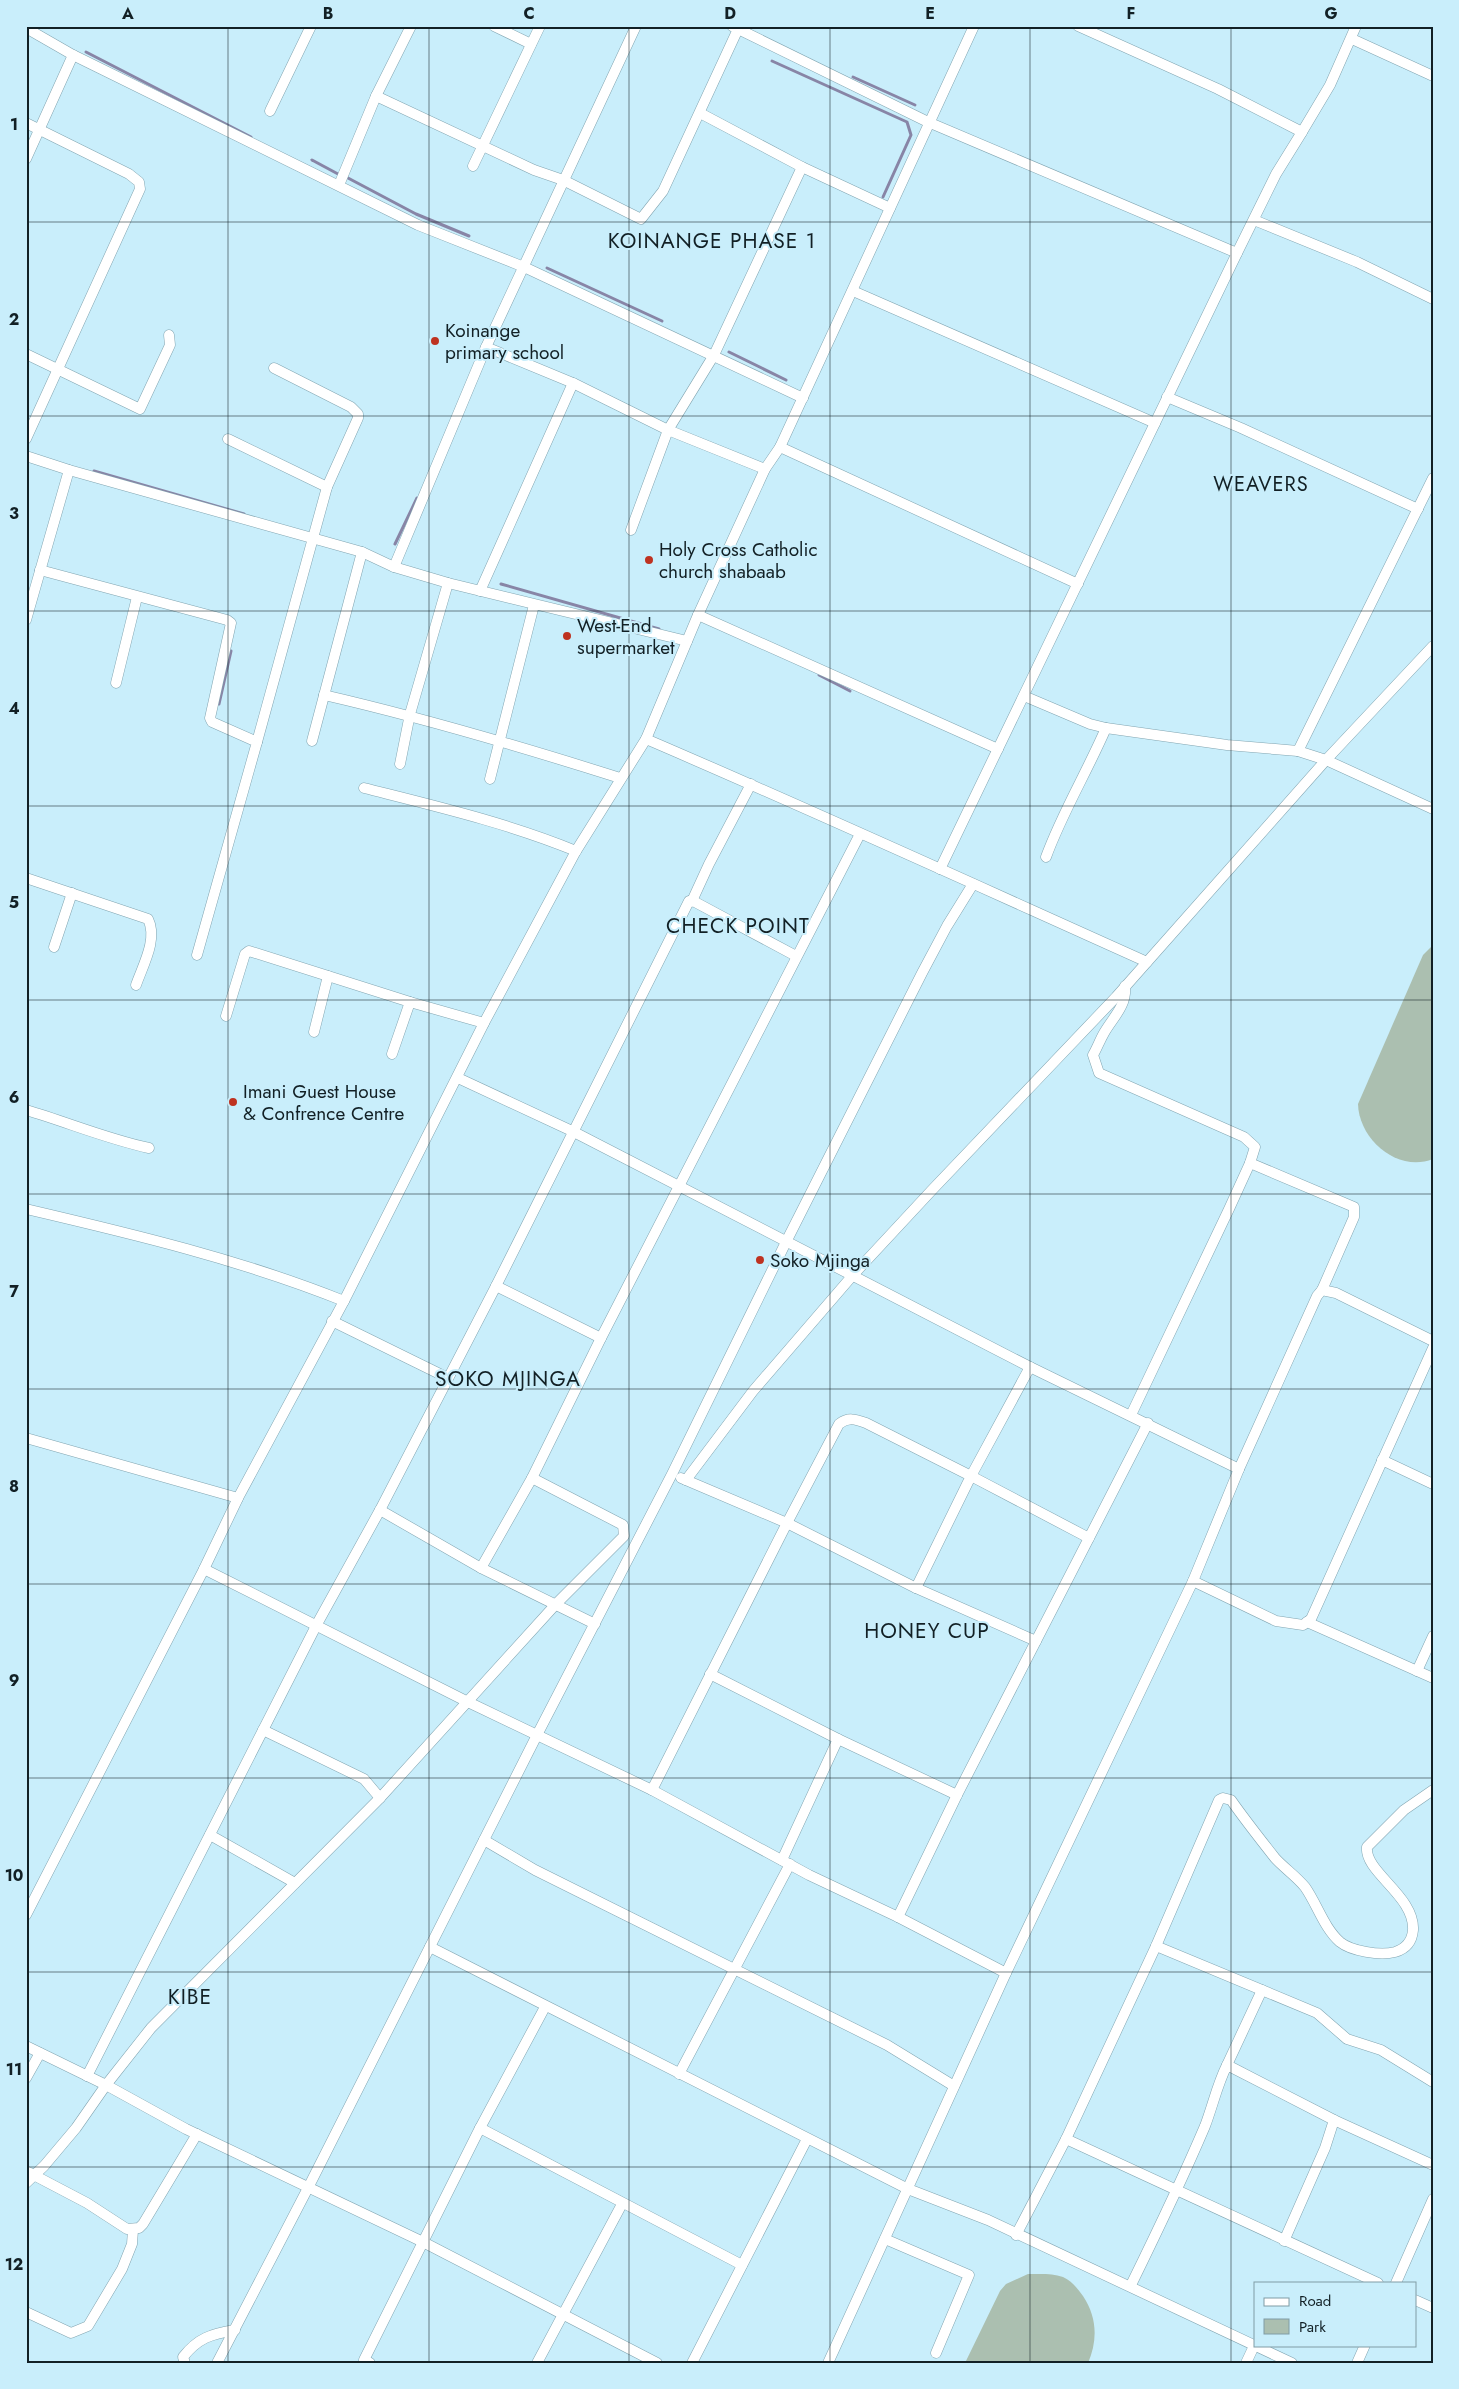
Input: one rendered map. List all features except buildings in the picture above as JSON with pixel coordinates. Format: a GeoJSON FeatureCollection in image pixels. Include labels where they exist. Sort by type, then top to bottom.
{"type":"FeatureCollection","features":[{"type":"Feature","properties":{"kind":"street"},"geometry":{"type":"LineString","coordinates":[[270,111],[311,26]]}},
{"type":"Feature","properties":{"kind":"street"},"geometry":{"type":"LineString","coordinates":[[339,185],[376,96],[411,26]]}},
{"type":"Feature","properties":{"kind":"street"},"geometry":{"type":"LineString","coordinates":[[494,26],[531,44]]}},
{"type":"Feature","properties":{"kind":"street"},"geometry":{"type":"LineString","coordinates":[[473,166],[540,26]]}},
{"type":"Feature","properties":{"kind":"street"},"geometry":{"type":"LineString","coordinates":[[394,567],[486,347],[636,26]]}},
{"type":"Feature","properties":{"kind":"street"},"geometry":{"type":"LineString","coordinates":[[26,1915],[204,1569],[238,1498],[332,1321],[344,1302],[484,1023],[576,851],[646,738],[686,641],[765,469],[780,447],[853,291],[928,122],[974,26]]}},
{"type":"Feature","properties":{"kind":"street"},"geometry":{"type":"LineString","coordinates":[[1078,26],[1218,89],[1302,132]]}},
{"type":"Feature","properties":{"kind":"street"},"geometry":{"type":"LineString","coordinates":[[940,869],[1237,253],[1276,174],[1330,85],[1352,40],[1356,26]]}},
{"type":"Feature","properties":{"kind":"street"},"geometry":{"type":"LineString","coordinates":[[26,28],[73,55],[418,225],[524,267],[803,398]]}},
{"type":"Feature","properties":{"kind":"street"},"geometry":{"type":"LineString","coordinates":[[376,96],[534,170],[563,180],[642,219],[663,191],[700,113],[735,28],[928,122],[1237,253]]}},
{"type":"Feature","properties":{"kind":"street"},"geometry":{"type":"LineString","coordinates":[[1352,40],[1433,76]]}},
{"type":"Feature","properties":{"kind":"street"},"geometry":{"type":"LineString","coordinates":[[26,159],[73,55]]}},
{"type":"Feature","properties":{"kind":"street"},"geometry":{"type":"LineString","coordinates":[[700,113],[802,167],[890,208]]}},
{"type":"Feature","properties":{"kind":"street"},"geometry":{"type":"LineString","coordinates":[[26,123],[130,174],[139,182],[140,190],[26,439]]}},
{"type":"Feature","properties":{"kind":"street"},"geometry":{"type":"LineString","coordinates":[[631,530],[668,430],[714,355],[802,167]]}},
{"type":"Feature","properties":{"kind":"street"},"geometry":{"type":"LineString","coordinates":[[1254,220],[1357,262],[1433,299]]}},
{"type":"Feature","properties":{"kind":"street"},"geometry":{"type":"LineString","coordinates":[[853,291],[1155,423]]}},
{"type":"Feature","properties":{"kind":"street"},"geometry":{"type":"LineString","coordinates":[[26,354],[140,409],[170,345],[169,335]]}},
{"type":"Feature","properties":{"kind":"street"},"geometry":{"type":"LineString","coordinates":[[486,347],[573,383],[668,430],[765,469]]}},
{"type":"Feature","properties":{"kind":"street"},"geometry":{"type":"LineString","coordinates":[[197,955],[312,539],[328,487],[358,418],[358,414],[351,406],[274,368]]}},
{"type":"Feature","properties":{"kind":"street"},"geometry":{"type":"LineString","coordinates":[[480,591],[573,383]]}},
{"type":"Feature","properties":{"kind":"street"},"geometry":{"type":"LineString","coordinates":[[1167,397],[1241,428],[1418,508]]}},
{"type":"Feature","properties":{"kind":"street"},"geometry":{"type":"LineString","coordinates":[[228,439],[328,487]]}},
{"type":"Feature","properties":{"kind":"street"},"geometry":{"type":"LineString","coordinates":[[780,447],[1078,584]]}},
{"type":"Feature","properties":{"kind":"street"},"geometry":{"type":"LineString","coordinates":[[26,456],[362,552],[394,567],[534,605],[686,641]]}},
{"type":"Feature","properties":{"kind":"street"},"geometry":{"type":"LineString","coordinates":[[26,620],[70,470]]}},
{"type":"Feature","properties":{"kind":"street"},"geometry":{"type":"LineString","coordinates":[[1298,751],[1433,478]]}},
{"type":"Feature","properties":{"kind":"street"},"geometry":{"type":"LineString","coordinates":[[312,741],[362,552]]}},
{"type":"Feature","properties":{"kind":"street"},"geometry":{"type":"LineString","coordinates":[[40,570],[227,620],[231,623],[210,708],[210,718],[212,722],[257,742]]}},
{"type":"Feature","properties":{"kind":"street"},"geometry":{"type":"LineString","coordinates":[[400,764],[410,714],[448,582]]}},
{"type":"Feature","properties":{"kind":"street"},"geometry":{"type":"LineString","coordinates":[[116,683],[137,597]]}},
{"type":"Feature","properties":{"kind":"street"},"geometry":{"type":"LineString","coordinates":[[490,779],[534,605]]}},
{"type":"Feature","properties":{"kind":"street"},"geometry":{"type":"LineString","coordinates":[[698,615],[998,749]]}},
{"type":"Feature","properties":{"kind":"street"},"geometry":{"type":"LineString","coordinates":[[686,1480],[753,1391],[853,1275],[1126,986],[1326,760],[1433,646]]}},
{"type":"Feature","properties":{"kind":"street"},"geometry":{"type":"LineString","coordinates":[[324,695],[410,714],[620,778]]}},
{"type":"Feature","properties":{"kind":"street"},"geometry":{"type":"LineString","coordinates":[[1024,696],[1090,724],[1106,728],[1227,745],[1298,751],[1326,760],[1433,808]]}},
{"type":"Feature","properties":{"kind":"street"},"geometry":{"type":"LineString","coordinates":[[1046,857],[1057,826],[1085,776],[1106,728]]}},
{"type":"Feature","properties":{"kind":"street"},"geometry":{"type":"LineString","coordinates":[[646,738],[1147,962]]}},
{"type":"Feature","properties":{"kind":"street"},"geometry":{"type":"LineString","coordinates":[[87,2076],[317,1624],[380,1510],[496,1286],[572,1130],[686,905],[692,901],[751,784]]}},
{"type":"Feature","properties":{"kind":"street"},"geometry":{"type":"LineString","coordinates":[[364,788],[493,822],[544,838],[576,851]]}},
{"type":"Feature","properties":{"kind":"street"},"geometry":{"type":"LineString","coordinates":[[481,1568],[532,1478],[601,1338],[860,834]]}},
{"type":"Feature","properties":{"kind":"street"},"geometry":{"type":"LineString","coordinates":[[26,878],[148,920],[152,927],[151,940],[136,984]]}},
{"type":"Feature","properties":{"kind":"street"},"geometry":{"type":"LineString","coordinates":[[217,2363],[310,2186],[537,1735],[672,1474],[787,1240],[942,934],[973,884]]}},
{"type":"Feature","properties":{"kind":"street"},"geometry":{"type":"LineString","coordinates":[[54,947],[72,893]]}},
{"type":"Feature","properties":{"kind":"street"},"geometry":{"type":"LineString","coordinates":[[692,901],[796,956]]}},
{"type":"Feature","properties":{"kind":"street"},"geometry":{"type":"LineString","coordinates":[[226,1016],[245,954],[249,951],[410,1002],[484,1023]]}},
{"type":"Feature","properties":{"kind":"street"},"geometry":{"type":"LineString","coordinates":[[314,1032],[328,976]]}},
{"type":"Feature","properties":{"kind":"street"},"geometry":{"type":"LineString","coordinates":[[1126,986],[1126,996],[1121,1008],[1105,1032],[1094,1055],[1099,1073],[1244,1137],[1255,1147],[1250,1163],[1131,1415]]}},
{"type":"Feature","properties":{"kind":"street"},"geometry":{"type":"LineString","coordinates":[[392,1054],[410,1002]]}},
{"type":"Feature","properties":{"kind":"street"},"geometry":{"type":"LineString","coordinates":[[458,1078],[572,1130],[1030,1367],[1239,1469]]}},
{"type":"Feature","properties":{"kind":"street"},"geometry":{"type":"LineString","coordinates":[[26,1110],[70,1122],[120,1141],[149,1148]]}},
{"type":"Feature","properties":{"kind":"street"},"geometry":{"type":"LineString","coordinates":[[828,2363],[1006,1972],[1193,1581],[1239,1469],[1354,1217],[1354,1207],[1250,1163]]}},
{"type":"Feature","properties":{"kind":"street"},"geometry":{"type":"LineString","coordinates":[[26,1208],[169,1245],[281,1277],[344,1302]]}},
{"type":"Feature","properties":{"kind":"street"},"geometry":{"type":"LineString","coordinates":[[496,1286],[601,1338]]}},
{"type":"Feature","properties":{"kind":"street"},"geometry":{"type":"LineString","coordinates":[[1322,1290],[1336,1293],[1433,1341]]}},
{"type":"Feature","properties":{"kind":"street"},"geometry":{"type":"LineString","coordinates":[[332,1321],[448,1378]]}},
{"type":"Feature","properties":{"kind":"street"},"geometry":{"type":"LineString","coordinates":[[1193,1581],[1276,1621],[1303,1625],[1312,1619],[1433,1348]]}},
{"type":"Feature","properties":{"kind":"street"},"geometry":{"type":"LineString","coordinates":[[916,1588],[972,1476],[1030,1367]]}},
{"type":"Feature","properties":{"kind":"street"},"geometry":{"type":"LineString","coordinates":[[652,1790],[833,1432],[846,1419],[866,1423],[972,1476],[1088,1538]]}},
{"type":"Feature","properties":{"kind":"street"},"geometry":{"type":"LineString","coordinates":[[898,1916],[957,1796],[1148,1423]]}},
{"type":"Feature","properties":{"kind":"street"},"geometry":{"type":"LineString","coordinates":[[26,1438],[238,1498]]}},
{"type":"Feature","properties":{"kind":"street"},"geometry":{"type":"LineString","coordinates":[[1382,1460],[1433,1484]]}},
{"type":"Feature","properties":{"kind":"street"},"geometry":{"type":"LineString","coordinates":[[672,1474],[787,1523],[916,1588],[1036,1641]]}},
{"type":"Feature","properties":{"kind":"street"},"geometry":{"type":"LineString","coordinates":[[26,2183],[31,2173],[76,2128],[106,2085],[151,2028],[380,1798],[556,1604],[624,1536],[623,1525],[532,1478]]}},
{"type":"Feature","properties":{"kind":"street"},"geometry":{"type":"LineString","coordinates":[[380,1510],[481,1568],[594,1624]]}},
{"type":"Feature","properties":{"kind":"street"},"geometry":{"type":"LineString","coordinates":[[204,1569],[317,1624],[468,1702],[652,1790],[786,1862],[898,1916],[1006,1972]]}},
{"type":"Feature","properties":{"kind":"street"},"geometry":{"type":"LineString","coordinates":[[1307,1622],[1433,1678]]}},
{"type":"Feature","properties":{"kind":"street"},"geometry":{"type":"LineString","coordinates":[[1417,1671],[1433,1636]]}},
{"type":"Feature","properties":{"kind":"street"},"geometry":{"type":"LineString","coordinates":[[710,1674],[838,1739],[957,1796]]}},
{"type":"Feature","properties":{"kind":"street"},"geometry":{"type":"LineString","coordinates":[[263,1730],[364,1779],[380,1798]]}},
{"type":"Feature","properties":{"kind":"street"},"geometry":{"type":"LineString","coordinates":[[679,2074],[735,1968],[786,1862],[838,1739]]}},
{"type":"Feature","properties":{"kind":"street"},"geometry":{"type":"LineString","coordinates":[[1016,2234],[1066,2139],[1156,1946],[1214,1808],[1223,1798],[1231,1800],[1276,1859],[1306,1889],[1333,1935],[1340,1942],[1350,1948],[1374,1952],[1393,1952],[1405,1947],[1411,1941],[1413,1931],[1411,1916],[1405,1902],[1367,1857],[1367,1846],[1404,1810],[1433,1790]]}},
{"type":"Feature","properties":{"kind":"street"},"geometry":{"type":"LineString","coordinates":[[210,1835],[295,1883]]}},
{"type":"Feature","properties":{"kind":"street"},"geometry":{"type":"LineString","coordinates":[[484,1840],[535,1870],[735,1968],[887,2046],[954,2086]]}},
{"type":"Feature","properties":{"kind":"street"},"geometry":{"type":"LineString","coordinates":[[1156,1946],[1317,2013],[1347,2039],[1381,2050],[1433,2082]]}},
{"type":"Feature","properties":{"kind":"street"},"geometry":{"type":"LineString","coordinates":[[430,1947],[545,2007],[908,2189],[988,2220],[1131,2285],[1292,2363]]}},
{"type":"Feature","properties":{"kind":"street"},"geometry":{"type":"LineString","coordinates":[[1131,2285],[1178,2189],[1209,2116],[1217,2084],[1262,1990]]}},
{"type":"Feature","properties":{"kind":"street"},"geometry":{"type":"LineString","coordinates":[[366,2362],[480,2128],[545,2007]]}},
{"type":"Feature","properties":{"kind":"street"},"geometry":{"type":"LineString","coordinates":[[26,2046],[106,2085],[197,2134],[310,2186],[423,2242],[656,2363]]}},
{"type":"Feature","properties":{"kind":"street"},"geometry":{"type":"LineString","coordinates":[[26,2078],[40,2053]]}},
{"type":"Feature","properties":{"kind":"street"},"geometry":{"type":"LineString","coordinates":[[1227,2065],[1334,2120],[1433,2166]]}},
{"type":"Feature","properties":{"kind":"street"},"geometry":{"type":"LineString","coordinates":[[1284,2241],[1325,2148],[1334,2120]]}},
{"type":"Feature","properties":{"kind":"street"},"geometry":{"type":"LineString","coordinates":[[480,2128],[622,2204],[742,2265]]}},
{"type":"Feature","properties":{"kind":"street"},"geometry":{"type":"LineString","coordinates":[[31,2173],[127,2229],[133,2230],[143,2224],[197,2134]]}},
{"type":"Feature","properties":{"kind":"street"},"geometry":{"type":"LineString","coordinates":[[692,2363],[807,2139]]}},
{"type":"Feature","properties":{"kind":"street"},"geometry":{"type":"LineString","coordinates":[[1066,2139],[1178,2189],[1284,2241],[1376,2282]]}},
{"type":"Feature","properties":{"kind":"street"},"geometry":{"type":"LineString","coordinates":[[1396,2282],[1433,2199]]}},
{"type":"Feature","properties":{"kind":"street"},"geometry":{"type":"LineString","coordinates":[[538,2363],[622,2204]]}},
{"type":"Feature","properties":{"kind":"street"},"geometry":{"type":"LineString","coordinates":[[26,2312],[70,2333],[88,2326],[128,2258],[133,2230]]}},
{"type":"Feature","properties":{"kind":"street"},"geometry":{"type":"LineString","coordinates":[[885,2239],[969,2275],[936,2353]]}},
{"type":"Feature","properties":{"kind":"street"},"geometry":{"type":"LineString","coordinates":[[1416,2300],[1433,2308]]}},
{"type":"Feature","properties":{"kind":"street"},"geometry":{"type":"LineString","coordinates":[[184,2363],[183,2357],[194,2343],[215,2334],[235,2330]]}},
{"type":"Feature","properties":{"kind":"street"},"geometry":{"type":"LineString","coordinates":[[1246,2363],[1254,2346]]}},
{"type":"Feature","properties":{"kind":"street"},"geometry":{"type":"LineString","coordinates":[[1357,2363],[1366,2346]]}},
{"type":"Feature","properties":{"kind":"green space"},"geometry":{"type":"Polygon","coordinates":[[[1433,945],[1433,1159],[1420,1162],[1407,1161],[1394,1157],[1373,1141],[1365,1130],[1358,1104],[1423,955],[1433,945]]]}},
{"type":"Feature","properties":{"kind":"green space"},"geometry":{"type":"Polygon","coordinates":[[[1028,2274],[1050,2274],[1063,2277],[1072,2283],[1083,2296],[1091,2312],[1095,2337],[1088,2363],[965,2363],[1000,2291],[1006,2284],[1028,2274]]]}},
{"type":"Feature","properties":{"kind":"waterway"},"geometry":{"type":"LineString","coordinates":[[86,52],[251,137]]}},
{"type":"Feature","properties":{"kind":"waterway"},"geometry":{"type":"LineString","coordinates":[[772,61],[907,122],[911,135],[883,197]]}},
{"type":"Feature","properties":{"kind":"waterway"},"geometry":{"type":"LineString","coordinates":[[853,77],[915,105]]}},
{"type":"Feature","properties":{"kind":"waterway"},"geometry":{"type":"LineString","coordinates":[[312,160],[338,174]]}},
{"type":"Feature","properties":{"kind":"waterway"},"geometry":{"type":"LineString","coordinates":[[348,178],[416,214],[469,236]]}},
{"type":"Feature","properties":{"kind":"waterway"},"geometry":{"type":"LineString","coordinates":[[547,268],[662,321]]}},
{"type":"Feature","properties":{"kind":"waterway"},"geometry":{"type":"LineString","coordinates":[[729,352],[786,380]]}},
{"type":"Feature","properties":{"kind":"waterway"},"geometry":{"type":"LineString","coordinates":[[94,471],[244,514]]}},
{"type":"Feature","properties":{"kind":"waterway"},"geometry":{"type":"LineString","coordinates":[[395,544],[417,498]]}},
{"type":"Feature","properties":{"kind":"waterway"},"geometry":{"type":"LineString","coordinates":[[501,584],[659,629]]}},
{"type":"Feature","properties":{"kind":"waterway"},"geometry":{"type":"LineString","coordinates":[[219,704],[231,651]]}},
{"type":"Feature","properties":{"kind":"waterway"},"geometry":{"type":"LineString","coordinates":[[819,675],[850,691]]}},
{"type":"Feature","properties":{"kind":"place","name":"Koinange primary school"},"geometry":{"type":"Point","coordinates":[435,341]}},
{"type":"Feature","properties":{"kind":"place","name":"Holy Cross Catholic church shabaab"},"geometry":{"type":"Point","coordinates":[649,560]}},
{"type":"Feature","properties":{"kind":"place","name":"West-End supermarket"},"geometry":{"type":"Point","coordinates":[567,636]}},
{"type":"Feature","properties":{"kind":"place","name":"Imani Guest House & Confrence Centre"},"geometry":{"type":"Point","coordinates":[233,1102]}},
{"type":"Feature","properties":{"kind":"place","name":"Soko Mjinga"},"geometry":{"type":"Point","coordinates":[760,1260]}},
{"type":"Feature","properties":{"kind":"district","name":"KOINANGE PHASE 1"},"geometry":{"type":"Point","coordinates":[712,241]}},
{"type":"Feature","properties":{"kind":"district","name":"WEAVERS"},"geometry":{"type":"Point","coordinates":[1261,484]}},
{"type":"Feature","properties":{"kind":"district","name":"CHECK POINT"},"geometry":{"type":"Point","coordinates":[738,926]}},
{"type":"Feature","properties":{"kind":"district","name":"SOKO MJINGA"},"geometry":{"type":"Point","coordinates":[508,1379]}},
{"type":"Feature","properties":{"kind":"district","name":"HONEY CUP"},"geometry":{"type":"Point","coordinates":[927,1631]}},
{"type":"Feature","properties":{"kind":"district","name":"KIBE"},"geometry":{"type":"Point","coordinates":[190,1997]}}]}
